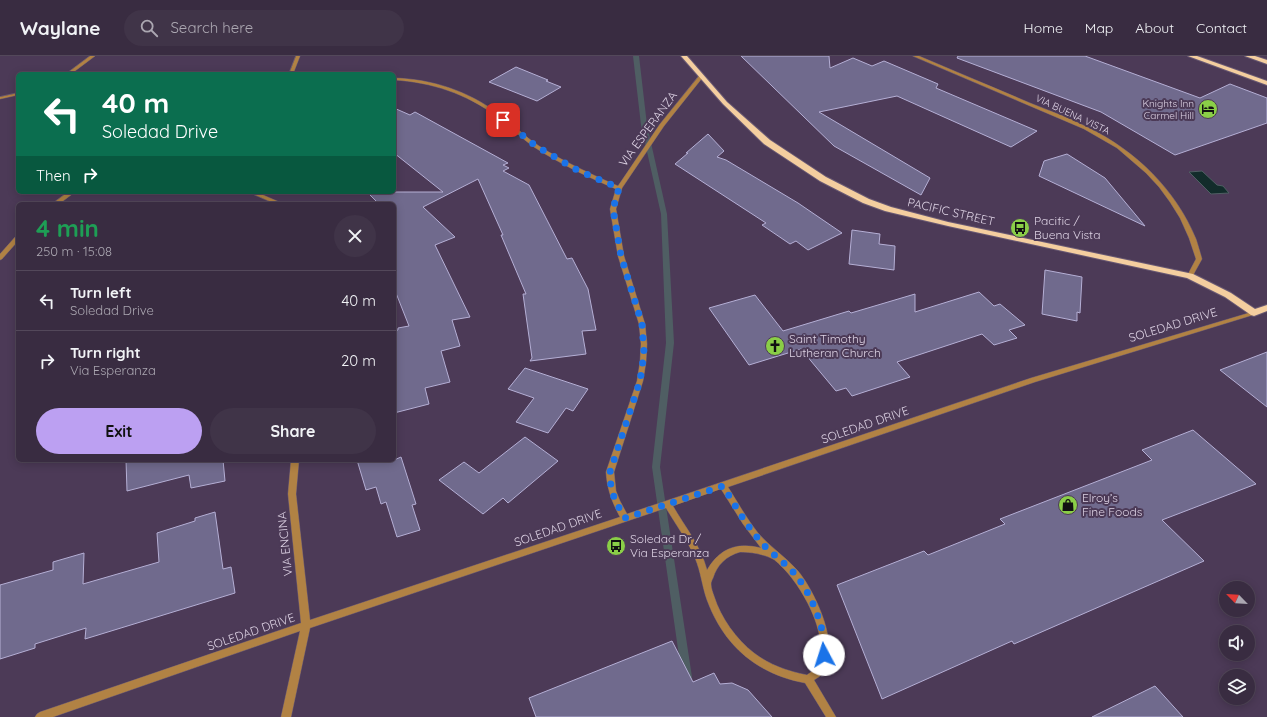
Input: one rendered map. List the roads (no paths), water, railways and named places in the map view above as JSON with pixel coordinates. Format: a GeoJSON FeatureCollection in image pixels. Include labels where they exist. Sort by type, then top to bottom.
{"type":"FeatureCollection","features":[{"type":"Feature","properties":{"kind":"main road","name":"PACIFIC STREET"},"geometry":{"type":"LineString","coordinates":[[684,56],[725,103],[767,142],[823,179],[866,202],[948,224],[1190,276],[1228,295],[1254,313]]}},
{"type":"Feature","properties":{"kind":"main road"},"geometry":{"type":"LineString","coordinates":[[1191,56],[1267,84]]}},
{"type":"Feature","properties":{"kind":"main road"},"geometry":{"type":"LineString","coordinates":[[1248,56],[1267,62]]}},
{"type":"Feature","properties":{"kind":"main road","name":"SOLEDAD DRIVE"},"geometry":{"type":"LineString","coordinates":[[1254,313],[1267,308]]}},
{"type":"Feature","properties":{"kind":"street"},"geometry":{"type":"LineString","coordinates":[[71,72],[93,56]]}},
{"type":"Feature","properties":{"kind":"street"},"geometry":{"type":"LineString","coordinates":[[293,72],[298,56]]}},
{"type":"Feature","properties":{"kind":"street","name":"VIA BUENA VISTA"},"geometry":{"type":"LineString","coordinates":[[915,56],[1086,128],[1101,135],[1128,154],[1158,182],[1174,202],[1191,235],[1199,259],[1190,276]]}},
{"type":"Feature","properties":{"kind":"street","name":"VIA ESPERANZA"},"geometry":{"type":"LineString","coordinates":[[625,518],[613,497],[610,485],[610,472],[640,381],[644,344],[642,324],[621,256],[613,209],[619,188],[662,125],[701,77]]}},
{"type":"Feature","properties":{"kind":"street"},"geometry":{"type":"LineString","coordinates":[[396,79],[421,81],[460,94],[492,111],[536,146],[577,170],[619,188]]}},
{"type":"Feature","properties":{"kind":"street"},"geometry":{"type":"LineString","coordinates":[[0,98],[16,94]]}},
{"type":"Feature","properties":{"kind":"street"},"geometry":{"type":"LineString","coordinates":[[58,202],[69,194]]}},
{"type":"Feature","properties":{"kind":"street"},"geometry":{"type":"LineString","coordinates":[[256,194],[276,202]]}},
{"type":"Feature","properties":{"kind":"street"},"geometry":{"type":"LineString","coordinates":[[0,258],[16,239]]}},
{"type":"Feature","properties":{"kind":"street","name":"SOLEDAD DRIVE"},"geometry":{"type":"LineString","coordinates":[[40,717],[306,625],[723,486],[1033,380],[1254,313]]}},
{"type":"Feature","properties":{"kind":"street","name":"VIA ENCINA"},"geometry":{"type":"LineString","coordinates":[[286,717],[306,625],[292,494],[295,462]]}},
{"type":"Feature","properties":{"kind":"street"},"geometry":{"type":"LineString","coordinates":[[668,504],[699,560],[713,604],[720,618],[734,639],[751,656],[772,670],[791,677],[808,679],[819,671],[823,664],[825,645],[819,622],[810,598],[798,577],[761,543],[723,486]]}},
{"type":"Feature","properties":{"kind":"street"},"geometry":{"type":"LineString","coordinates":[[707,584],[709,574],[716,561],[730,552],[744,548],[760,549],[777,558]]}},
{"type":"Feature","properties":{"kind":"street"},"geometry":{"type":"LineString","coordinates":[[808,679],[831,717]]}},
{"type":"Feature","properties":{"kind":"waterway"},"geometry":{"type":"LineString","coordinates":[[636,56],[644,125],[664,214],[670,343],[656,467],[687,677]]}},
{"type":"Feature","properties":{"kind":"place","name":"Knights Inn Carmel Hill"},"geometry":{"type":"Point","coordinates":[1208,109]}},
{"type":"Feature","properties":{"kind":"place","name":"Pacific / Buena Vista"},"geometry":{"type":"Point","coordinates":[1020,228]}},
{"type":"Feature","properties":{"kind":"place","name":"Saint Timothy Lutheran Church"},"geometry":{"type":"Point","coordinates":[775,346]}},
{"type":"Feature","properties":{"kind":"place","name":"Elroy’s Fine Foods"},"geometry":{"type":"Point","coordinates":[1068,505]}},
{"type":"Feature","properties":{"kind":"place","name":"Soledad Dr / Via Esperanza"},"geometry":{"type":"Point","coordinates":[616,546]}}]}
